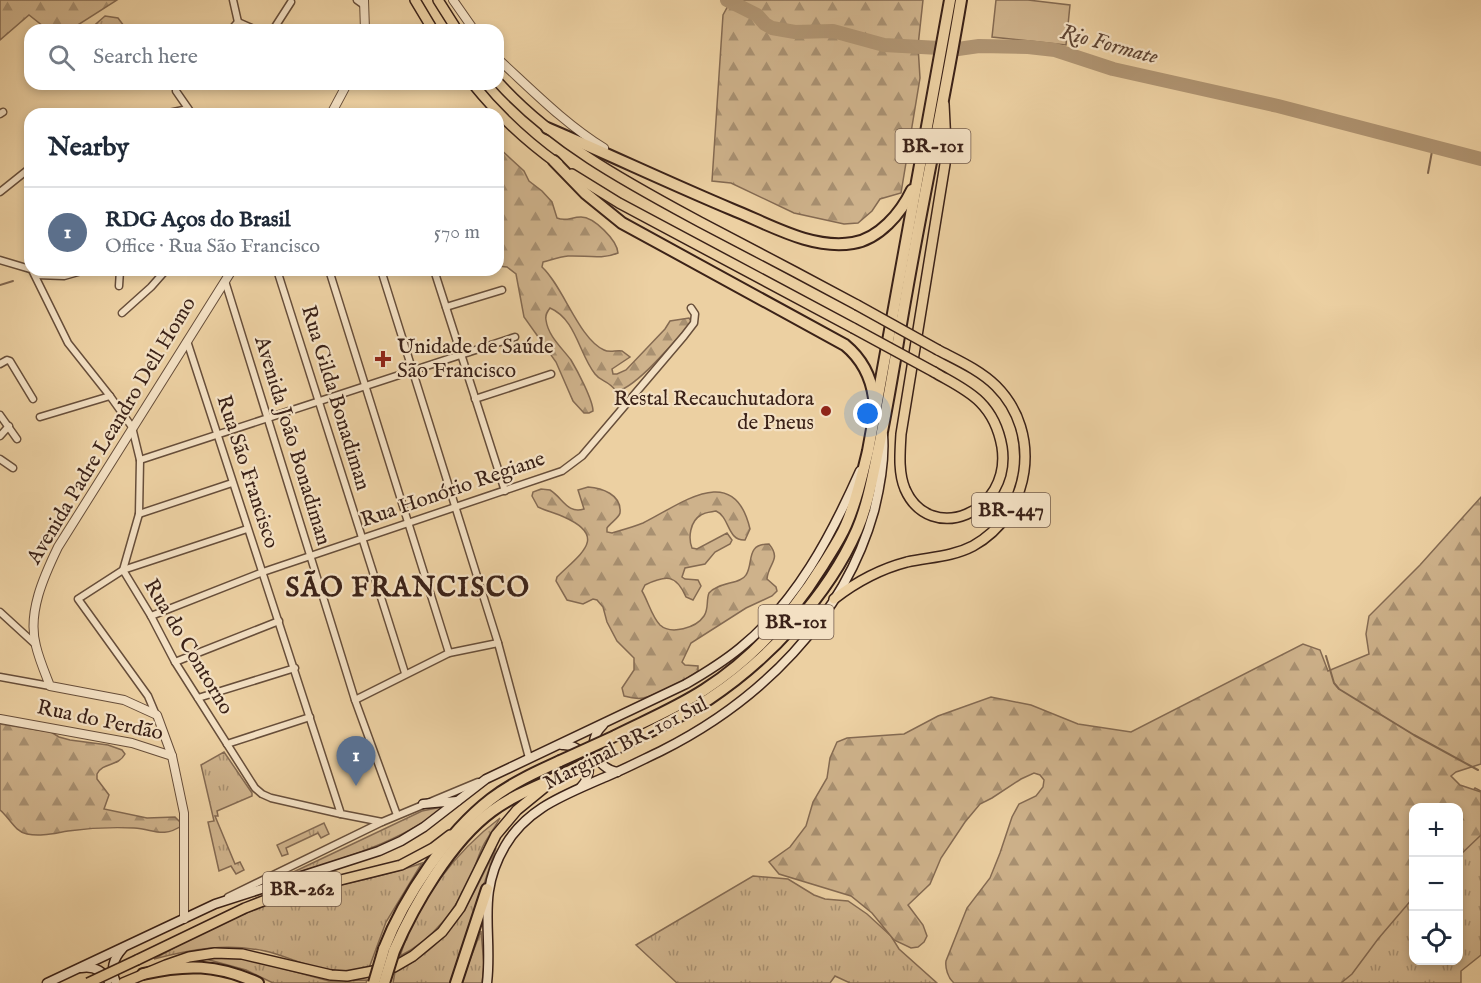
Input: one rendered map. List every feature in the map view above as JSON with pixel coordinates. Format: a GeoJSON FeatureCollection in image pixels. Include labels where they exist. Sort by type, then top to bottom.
{"type":"FeatureCollection","features":[{"type":"Feature","properties":{"kind":"highway","name":"BR-101"},"geometry":{"type":"LineString","coordinates":[[374,983],[389,950],[429,886],[447,858],[473,827],[502,804],[526,790],[621,746],[690,710],[730,684],[762,657],[793,625],[838,564],[857,530],[869,491],[883,428],[919,216],[947,76],[952,19],[950,0]]}},
{"type":"Feature","properties":{"kind":"highway","name":"BR-101"},"geometry":{"type":"LineString","coordinates":[[384,983],[393,927],[421,879],[466,823],[489,801],[506,789],[615,736],[703,690],[727,674],[759,647],[786,619],[807,591],[846,526],[860,487],[868,451],[935,75],[952,19],[961,0]]}},
{"type":"Feature","properties":{"kind":"highway"},"geometry":{"type":"LineString","coordinates":[[547,128],[633,167],[799,237],[816,242],[834,244],[861,241],[885,226],[905,202],[918,172]]}},
{"type":"Feature","properties":{"kind":"highway"},"geometry":{"type":"LineString","coordinates":[[554,161],[591,198],[622,223],[845,345],[858,357],[867,372],[874,396],[874,414]]}},
{"type":"Feature","properties":{"kind":"highway"},"geometry":{"type":"LineString","coordinates":[[456,983],[488,889]]}},
{"type":"Feature","properties":{"kind":"highway"},"geometry":{"type":"LineString","coordinates":[[143,974],[182,967],[206,967],[227,971],[258,983]]}},
{"type":"Feature","properties":{"kind":"main road"},"geometry":{"type":"LineString","coordinates":[[415,0],[429,24]]}},
{"type":"Feature","properties":{"kind":"main road"},"geometry":{"type":"LineString","coordinates":[[438,0],[453,24]]}},
{"type":"Feature","properties":{"kind":"main road","name":"BR-447"},"geometry":{"type":"LineString","coordinates":[[504,88],[547,128],[621,179],[857,305],[988,379],[1014,410],[1024,438],[1026,459],[1023,480],[1016,501],[997,528],[971,547],[951,555],[909,562],[882,570],[857,583],[834,599]]}},
{"type":"Feature","properties":{"kind":"main road","name":"BR-447"},"geometry":{"type":"LineString","coordinates":[[478,90],[494,108]]}},
{"type":"Feature","properties":{"kind":"main road","name":"BR-447"},"geometry":{"type":"LineString","coordinates":[[504,119],[581,181],[619,203],[853,328],[934,372],[981,402],[995,424],[1001,441],[1003,467],[995,491],[979,508],[960,517],[940,517],[915,504],[904,486],[900,460],[901,434],[946,152],[943,94]]}},
{"type":"Feature","properties":{"kind":"main road","name":"Marginal BR-101 Sul"},"geometry":{"type":"LineString","coordinates":[[487,983],[488,889],[504,847],[518,827],[541,807],[617,772],[701,729],[743,701],[792,654],[834,599],[868,532],[878,495],[885,448],[883,428]]}},
{"type":"Feature","properties":{"kind":"main road"},"geometry":{"type":"LineString","coordinates":[[47,983],[215,904],[379,851],[402,841],[424,827],[486,779],[686,684],[717,665],[756,634],[782,607],[822,548],[839,518],[868,451]]}},
{"type":"Feature","properties":{"kind":"main road"},"geometry":{"type":"LineString","coordinates":[[605,723],[595,735],[594,750],[601,764],[617,772]]}},
{"type":"Feature","properties":{"kind":"main road"},"geometry":{"type":"LineString","coordinates":[[557,746],[572,745],[585,754],[589,769],[584,784],[578,789]]}},
{"type":"Feature","properties":{"kind":"main road"},"geometry":{"type":"LineString","coordinates":[[128,981],[189,957],[214,953],[242,954],[331,975],[347,976],[394,967],[413,956],[442,932],[460,908],[488,849],[507,820],[561,775]]}},
{"type":"Feature","properties":{"kind":"main road"},"geometry":{"type":"LineString","coordinates":[[423,804],[458,801]]}},
{"type":"Feature","properties":{"kind":"main road","name":"BR-262"},"geometry":{"type":"LineString","coordinates":[[88,983],[266,900],[401,865],[433,848],[466,823]]}},
{"type":"Feature","properties":{"kind":"main road"},"geometry":{"type":"LineString","coordinates":[[116,983],[112,969],[114,961],[128,943]]}},
{"type":"Feature","properties":{"kind":"main road"},"geometry":{"type":"LineString","coordinates":[[77,969],[94,968],[102,972],[110,983]]}},
{"type":"Feature","properties":{"kind":"street"},"geometry":{"type":"LineString","coordinates":[[233,0],[238,22],[242,24]]}},
{"type":"Feature","properties":{"kind":"street"},"geometry":{"type":"LineString","coordinates":[[357,0],[364,2],[365,24]]}},
{"type":"Feature","properties":{"kind":"street"},"geometry":{"type":"LineString","coordinates":[[453,0],[470,24]]}},
{"type":"Feature","properties":{"kind":"street"},"geometry":{"type":"LineString","coordinates":[[277,24],[291,2]]}},
{"type":"Feature","properties":{"kind":"street"},"geometry":{"type":"LineString","coordinates":[[504,65],[546,104],[590,139],[633,167]]}},
{"type":"Feature","properties":{"kind":"street"},"geometry":{"type":"LineString","coordinates":[[176,90],[187,108]]}},
{"type":"Feature","properties":{"kind":"street"},"geometry":{"type":"LineString","coordinates":[[335,108],[344,90]]}},
{"type":"Feature","properties":{"kind":"street"},"geometry":{"type":"LineString","coordinates":[[0,192],[24,173]]}},
{"type":"Feature","properties":{"kind":"street"},"geometry":{"type":"LineString","coordinates":[[0,260],[24,268]]}},
{"type":"Feature","properties":{"kind":"street"},"geometry":{"type":"LineString","coordinates":[[35,276],[68,343],[111,396],[132,427]]}},
{"type":"Feature","properties":{"kind":"street"},"geometry":{"type":"LineString","coordinates":[[119,286],[120,276]]}},
{"type":"Feature","properties":{"kind":"street"},"geometry":{"type":"LineString","coordinates":[[122,312],[161,276]]}},
{"type":"Feature","properties":{"kind":"street","name":"Avenida Padre Leandro Dell Homo"},"geometry":{"type":"LineString","coordinates":[[50,686],[35,644],[33,628],[42,581],[58,547],[228,276]]}},
{"type":"Feature","properties":{"kind":"street","name":"Rua Gilda Bonadiman"},"geometry":{"type":"LineString","coordinates":[[279,276],[405,673]]}},
{"type":"Feature","properties":{"kind":"street"},"geometry":{"type":"LineString","coordinates":[[331,276],[449,653]]}},
{"type":"Feature","properties":{"kind":"street"},"geometry":{"type":"LineString","coordinates":[[383,276],[498,643],[529,758]]}},
{"type":"Feature","properties":{"kind":"street"},"geometry":{"type":"LineString","coordinates":[[436,276],[505,491]]}},
{"type":"Feature","properties":{"kind":"street","name":"Avenida João Bonadiman"},"geometry":{"type":"LineString","coordinates":[[225,281],[355,700],[397,814]]}},
{"type":"Feature","properties":{"kind":"street"},"geometry":{"type":"LineString","coordinates":[[446,307],[502,290]]}},
{"type":"Feature","properties":{"kind":"street","name":"Rua Honório Regiane"},"geometry":{"type":"LineString","coordinates":[[152,616],[262,572],[455,509],[562,471],[582,456],[689,330],[694,323],[695,314],[691,308]]}},
{"type":"Feature","properties":{"kind":"street"},"geometry":{"type":"LineString","coordinates":[[140,460],[515,337]]}},
{"type":"Feature","properties":{"kind":"street","name":"Rua São Francisco"},"geometry":{"type":"LineString","coordinates":[[187,341],[341,814]]}},
{"type":"Feature","properties":{"kind":"street"},"geometry":{"type":"LineString","coordinates":[[0,364],[7,360],[10,361],[33,399]]}},
{"type":"Feature","properties":{"kind":"street"},"geometry":{"type":"LineString","coordinates":[[475,399],[551,374]]}},
{"type":"Feature","properties":{"kind":"street"},"geometry":{"type":"LineString","coordinates":[[40,417],[111,396]]}},
{"type":"Feature","properties":{"kind":"street"},"geometry":{"type":"LineString","coordinates":[[0,415],[17,439]]}},
{"type":"Feature","properties":{"kind":"street"},"geometry":{"type":"LineString","coordinates":[[0,436],[9,426]]}},
{"type":"Feature","properties":{"kind":"street","name":"Rua do Contorno"},"geometry":{"type":"LineString","coordinates":[[132,427],[140,460],[139,514],[123,570],[152,616],[175,662],[255,788],[262,794],[341,814]]}},
{"type":"Feature","properties":{"kind":"street"},"geometry":{"type":"LineString","coordinates":[[0,459],[13,468]]}},
{"type":"Feature","properties":{"kind":"street"},"geometry":{"type":"LineString","coordinates":[[139,514],[232,483]]}},
{"type":"Feature","properties":{"kind":"street"},"geometry":{"type":"LineString","coordinates":[[172,756],[148,696],[78,599],[123,570],[247,529]]}},
{"type":"Feature","properties":{"kind":"street"},"geometry":{"type":"LineString","coordinates":[[0,612],[35,644]]}},
{"type":"Feature","properties":{"kind":"street"},"geometry":{"type":"LineString","coordinates":[[175,662],[279,621]]}},
{"type":"Feature","properties":{"kind":"street"},"geometry":{"type":"LineString","coordinates":[[355,700],[449,653],[498,643]]}},
{"type":"Feature","properties":{"kind":"street"},"geometry":{"type":"LineString","coordinates":[[198,699],[295,668]]}},
{"type":"Feature","properties":{"kind":"street"},"geometry":{"type":"LineString","coordinates":[[0,677],[124,700],[157,715]]}},
{"type":"Feature","properties":{"kind":"street"},"geometry":{"type":"LineString","coordinates":[[226,744],[310,717]]}},
{"type":"Feature","properties":{"kind":"street","name":"Rua do Perdão"},"geometry":{"type":"LineString","coordinates":[[0,719],[132,743],[172,756],[184,813],[184,919]]}},
{"type":"Feature","properties":{"kind":"street"},"geometry":{"type":"LineString","coordinates":[[215,904],[397,814],[486,779]]}},
{"type":"Feature","properties":{"kind":"street"},"geometry":{"type":"LineString","coordinates":[[341,814],[381,822]]}},
{"type":"Feature","properties":{"kind":"green space"},"geometry":{"type":"Polygon","coordinates":[[[0,0],[117,0],[79,24],[40,24],[29,15],[0,40],[0,0]]]}},
{"type":"Feature","properties":{"kind":"green space"},"geometry":{"type":"Polygon","coordinates":[[[727,0],[923,0],[918,46],[920,78],[901,193],[880,199],[872,211],[858,223],[844,224],[794,213],[731,183],[712,181],[723,15],[730,2],[727,0]]]}},
{"type":"Feature","properties":{"kind":"green space"},"geometry":{"type":"Polygon","coordinates":[[[996,0],[1028,0],[1070,5],[1066,45],[992,37],[996,0]]]}},
{"type":"Feature","properties":{"kind":"green space"},"geometry":{"type":"Polygon","coordinates":[[[105,16],[118,18],[122,24],[96,24],[105,16]]]}},
{"type":"Feature","properties":{"kind":"green space"},"geometry":{"type":"Polygon","coordinates":[[[504,153],[524,171],[529,181],[552,202],[557,218],[581,217],[592,221],[609,236],[617,248],[618,253],[612,255],[565,256],[543,262],[542,267],[557,286],[579,324],[595,344],[606,351],[622,351],[630,357],[612,369],[613,374],[626,370],[670,321],[689,318],[692,322],[645,373],[634,382],[616,391],[595,374],[566,320],[550,308],[546,317],[547,326],[552,337],[571,360],[592,406],[593,411],[584,413],[573,401],[556,362],[524,317],[516,274],[504,267],[504,153]]]}},
{"type":"Feature","properties":{"kind":"green space"},"geometry":{"type":"Polygon","coordinates":[[[588,487],[610,493],[618,501],[620,513],[607,528],[607,532],[612,533],[643,523],[704,493],[719,492],[732,496],[742,508],[750,529],[745,540],[735,537],[724,518],[716,511],[703,514],[694,521],[690,535],[692,548],[697,549],[727,533],[732,540],[730,544],[715,552],[705,564],[685,568],[682,577],[698,580],[701,586],[693,600],[686,597],[674,580],[659,579],[645,585],[642,591],[655,618],[660,625],[670,630],[689,627],[700,620],[706,610],[709,593],[713,589],[743,578],[756,547],[769,544],[773,549],[774,558],[767,579],[777,591],[691,643],[682,662],[685,665],[698,666],[698,671],[644,698],[624,696],[622,688],[634,670],[634,658],[617,641],[607,622],[603,607],[593,599],[583,604],[567,600],[556,581],[557,577],[586,546],[588,539],[585,532],[578,524],[538,507],[532,496],[533,492],[541,489],[550,490],[569,507],[578,510],[584,509],[578,490],[588,487]]]}},
{"type":"Feature","properties":{"kind":"green space"},"geometry":{"type":"Polygon","coordinates":[[[1481,497],[1481,764],[1456,772],[1451,776],[1460,785],[1481,792],[1481,835],[1463,852],[1463,803],[1409,803],[1409,903],[1352,974],[1341,983],[954,983],[947,973],[946,961],[967,908],[990,878],[1019,804],[1036,796],[1043,787],[1044,780],[1040,775],[1034,773],[980,804],[941,858],[930,884],[908,905],[923,925],[927,936],[918,947],[911,948],[894,940],[872,913],[851,896],[779,874],[769,862],[790,847],[806,826],[813,802],[827,778],[830,758],[837,742],[847,738],[904,734],[938,716],[991,697],[1031,705],[1078,724],[1131,732],[1303,644],[1320,650],[1328,671],[1369,654],[1366,634],[1369,616],[1420,565],[1481,497]]]}},
{"type":"Feature","properties":{"kind":"green space"},"geometry":{"type":"Polygon","coordinates":[[[0,724],[51,732],[70,740],[108,745],[122,750],[125,754],[119,761],[103,768],[97,774],[97,779],[109,795],[104,809],[147,818],[175,817],[183,825],[169,832],[118,828],[84,829],[43,835],[23,833],[0,810],[0,724]]]}},
{"type":"Feature","properties":{"kind":"green space"},"geometry":{"type":"Polygon","coordinates":[[[224,752],[252,793],[252,796],[217,811],[218,816],[215,816],[235,864],[240,862],[244,870],[236,874],[231,866],[219,871],[208,822],[214,821],[201,765],[224,752]]]}},
{"type":"Feature","properties":{"kind":"green space"},"geometry":{"type":"Polygon","coordinates":[[[1475,788],[1481,791],[1481,955],[1461,971],[1461,983],[1336,983],[1409,878],[1409,965],[1463,965],[1463,804],[1475,788]]]}},
{"type":"Feature","properties":{"kind":"green space"},"geometry":{"type":"Polygon","coordinates":[[[447,806],[429,819],[389,840],[347,857],[283,877],[422,811],[447,806]]]}},
{"type":"Feature","properties":{"kind":"green space"},"geometry":{"type":"Polygon","coordinates":[[[500,818],[483,846],[471,877],[458,901],[433,932],[400,956],[416,916],[453,862],[483,831],[500,818]]]}},
{"type":"Feature","properties":{"kind":"green space"},"geometry":{"type":"Polygon","coordinates":[[[324,823],[329,834],[321,838],[318,833],[286,848],[288,854],[282,856],[277,845],[324,823]]]}},
{"type":"Feature","properties":{"kind":"green space"},"geometry":{"type":"Polygon","coordinates":[[[496,848],[451,983],[393,983],[395,972],[415,961],[431,948],[457,920],[496,848]]]}},
{"type":"Feature","properties":{"kind":"green space"},"geometry":{"type":"Polygon","coordinates":[[[422,863],[386,922],[369,968],[349,972],[335,971],[314,967],[265,951],[237,947],[182,952],[154,959],[209,930],[267,905],[422,863]]]}},
{"type":"Feature","properties":{"kind":"green space"},"geometry":{"type":"Polygon","coordinates":[[[753,876],[788,879],[814,895],[825,899],[848,901],[867,914],[891,936],[899,949],[937,983],[850,983],[835,976],[830,983],[677,983],[636,945],[753,876]]]}},
{"type":"Feature","properties":{"kind":"green space"},"geometry":{"type":"Polygon","coordinates":[[[481,931],[484,965],[482,983],[461,983],[481,931]]]}},
{"type":"Feature","properties":{"kind":"green space"},"geometry":{"type":"Polygon","coordinates":[[[240,957],[329,981],[367,980],[366,983],[273,983],[246,970],[202,958],[240,957]]]}},
{"type":"Feature","properties":{"kind":"waterway","name":"Rio Formate"},"geometry":{"type":"LineString","coordinates":[[727,0],[757,15],[772,28],[795,32],[833,31],[884,45],[958,49],[979,46],[1028,47],[1055,50],[1113,69],[1278,106],[1481,159]]}},
{"type":"Feature","properties":{"kind":"waterway"},"geometry":{"type":"LineString","coordinates":[[1428,173],[1433,146]]}},
{"type":"Feature","properties":{"kind":"waterway"},"geometry":{"type":"LineString","coordinates":[[0,285],[13,281]]}},
{"type":"Feature","properties":{"kind":"waterway"},"geometry":{"type":"LineString","coordinates":[[1326,656],[1334,683],[1339,689],[1414,735],[1478,770]]}},
{"type":"Feature","properties":{"kind":"place","name":"Unidade de Saúde São Francisco"},"geometry":{"type":"Point","coordinates":[383,359]}},
{"type":"Feature","properties":{"kind":"place","name":"Restal Recauchutadora de Pneus"},"geometry":{"type":"Point","coordinates":[826,411]}},
{"type":"Feature","properties":{"kind":"place","name":"RDG Aços do Brasil"},"geometry":{"type":"Point","coordinates":[356,786]}},
{"type":"Feature","properties":{"kind":"district","name":"SÃO FRANCISCO"},"geometry":{"type":"Point","coordinates":[408,589]}}]}
